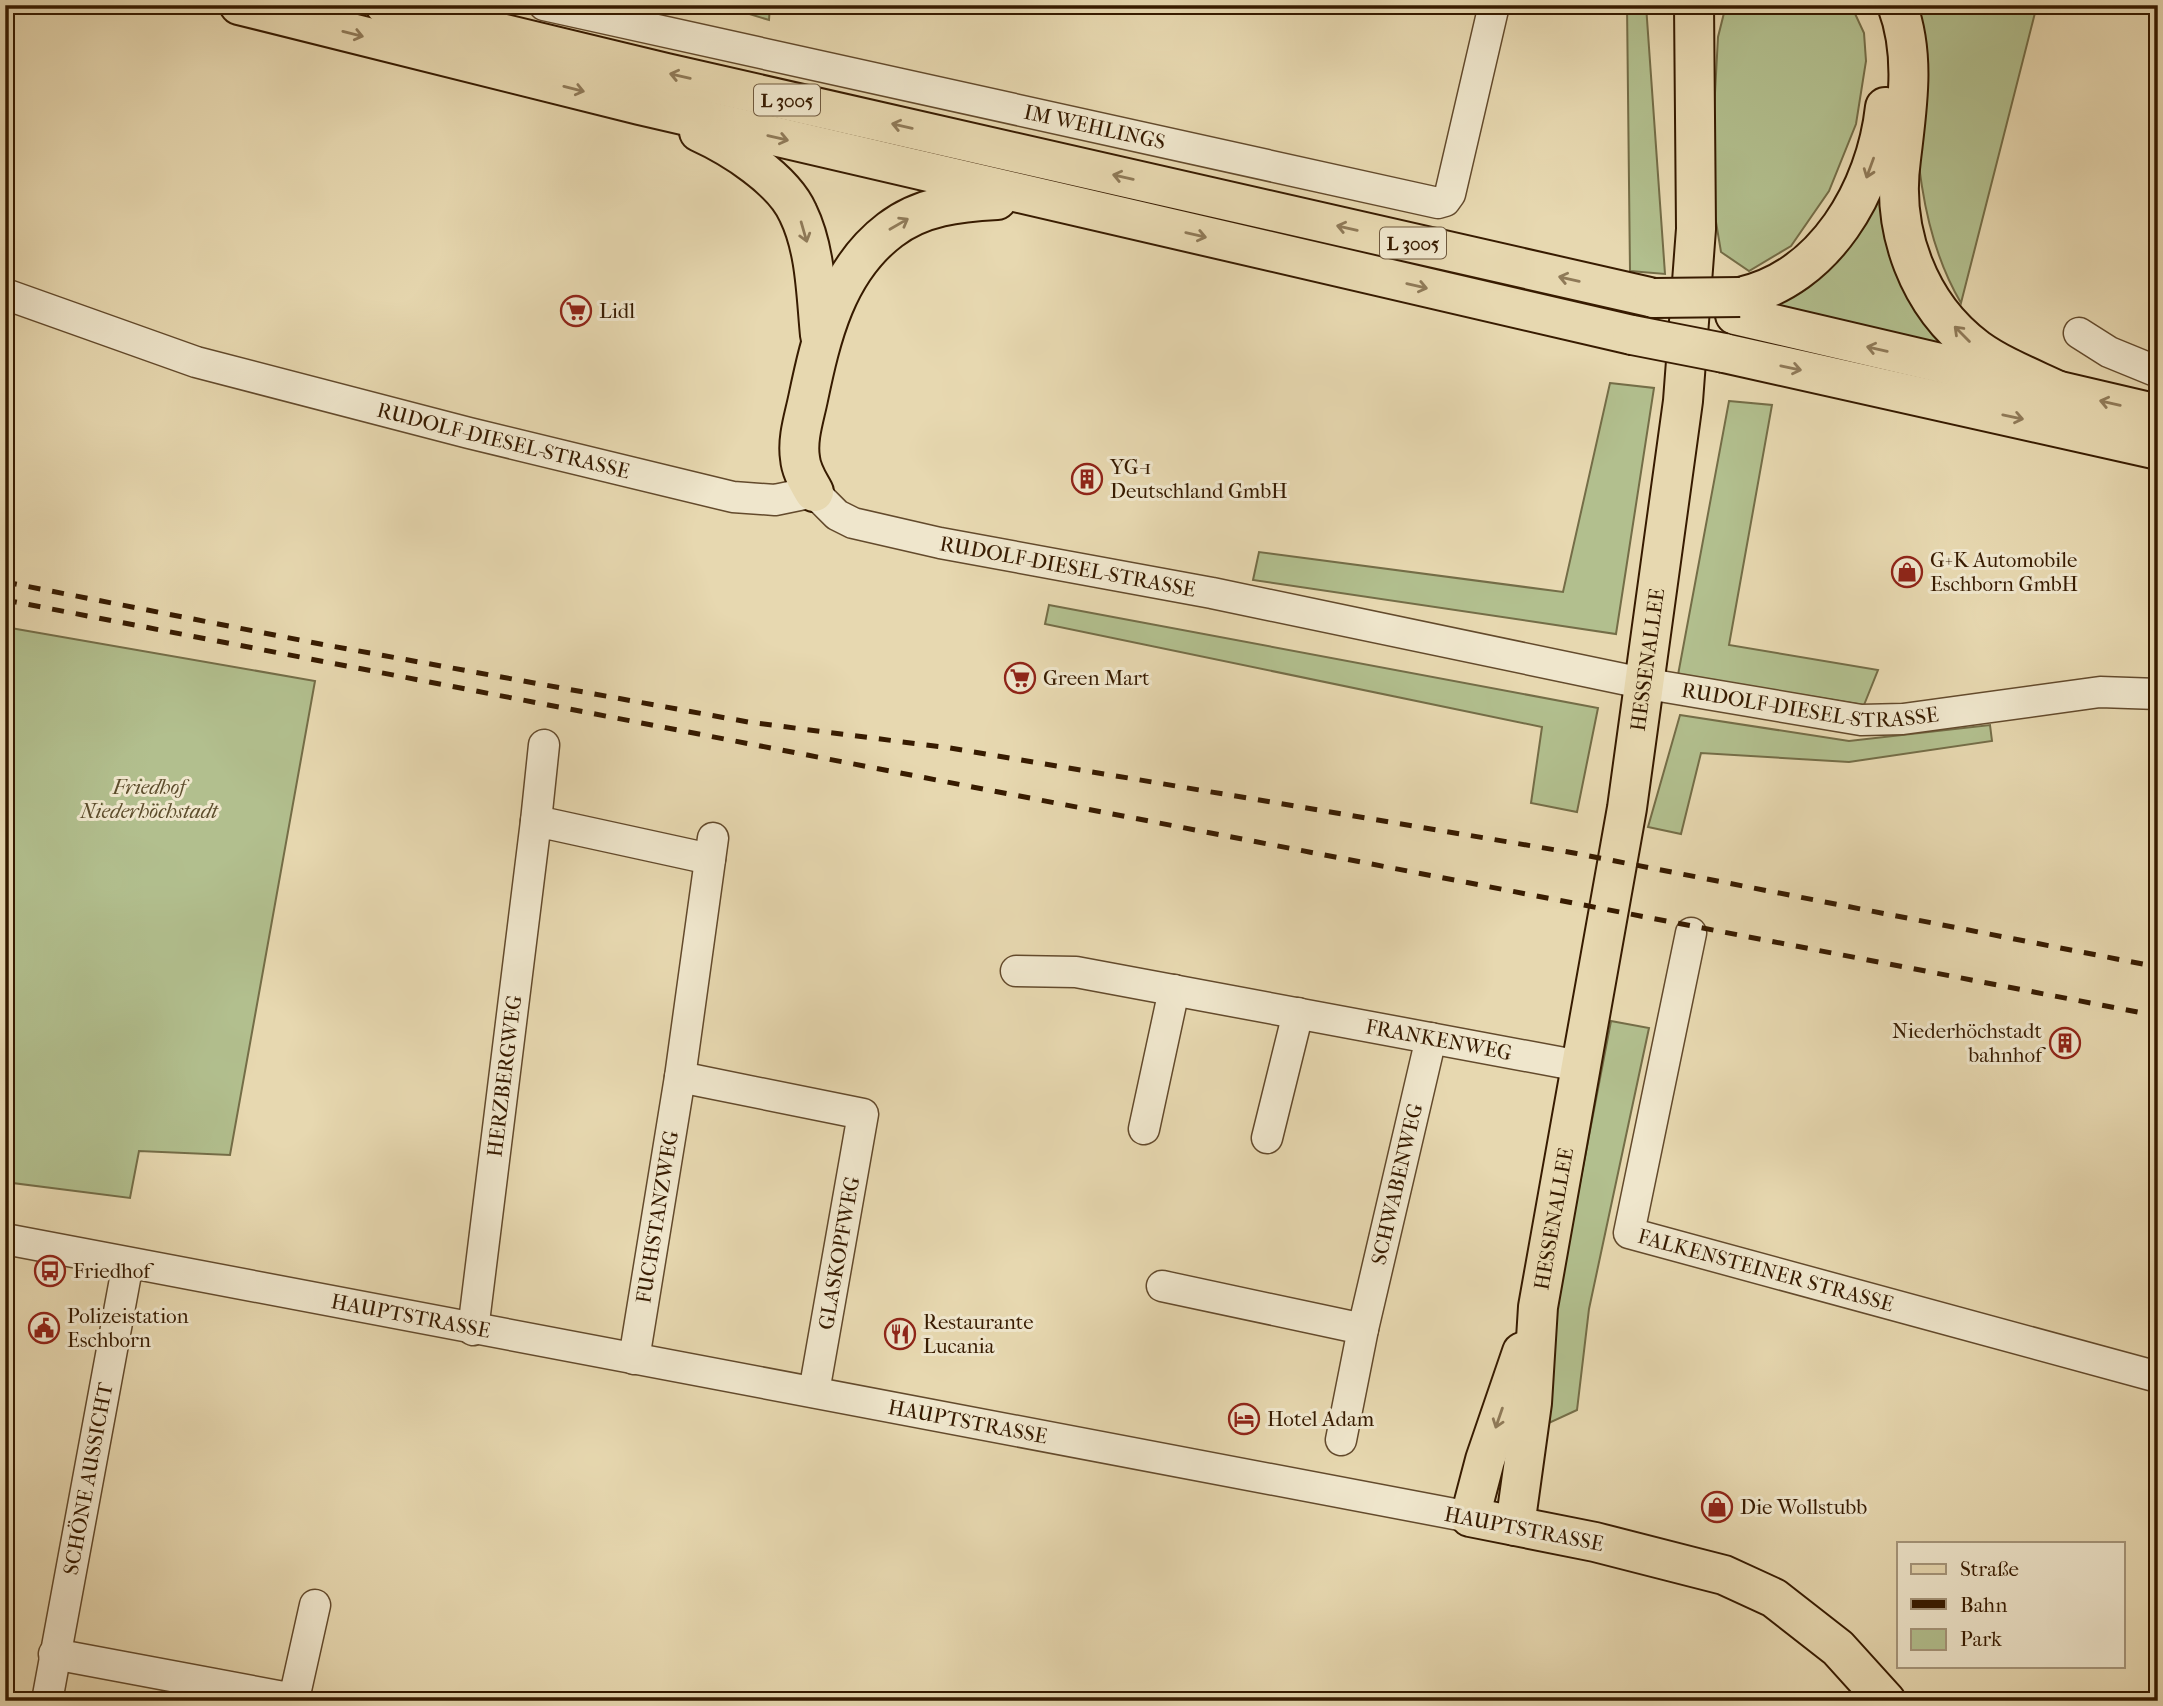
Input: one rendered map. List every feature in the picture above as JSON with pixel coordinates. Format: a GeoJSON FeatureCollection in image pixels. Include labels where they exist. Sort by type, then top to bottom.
{"type":"FeatureCollection","features":[{"type":"Feature","properties":{"kind":"main road","name":"L 3005"},"geometry":{"type":"LineString","coordinates":[[239,5],[640,105],[1034,198],[1632,335],[2158,450]]}},
{"type":"Feature","properties":{"kind":"main road","name":"L 3005"},"geometry":{"type":"LineString","coordinates":[[385,5],[666,73],[1644,296],[1737,306],[2063,393],[2158,414]]}},
{"type":"Feature","properties":{"kind":"main road","name":"HESSENALLEE"},"geometry":{"type":"LineString","coordinates":[[1515,1526],[1532,1402],[1538,1307],[1627,808],[1642,683],[1683,401],[1696,229],[1694,5]]}},
{"type":"Feature","properties":{"kind":"main road"},"geometry":{"type":"LineString","coordinates":[[1737,306],[1801,271],[1833,236],[1862,188],[1884,120],[1888,83],[1882,23],[1876,5]]}},
{"type":"Feature","properties":{"kind":"main road"},"geometry":{"type":"LineString","coordinates":[[1897,5],[1908,55],[1910,99],[1900,163],[1899,198],[1909,257],[1942,313],[1977,349],[2063,393]]}},
{"type":"Feature","properties":{"kind":"main road"},"geometry":{"type":"LineString","coordinates":[[640,105],[713,138],[752,162],[777,186],[798,212],[812,259],[820,338]]}},
{"type":"Feature","properties":{"kind":"main road"},"geometry":{"type":"LineString","coordinates":[[814,492],[803,473],[799,456],[801,431],[820,338],[851,270],[891,228],[940,206],[1034,198]]}},
{"type":"Feature","properties":{"kind":"main road","name":"HESSENALLEE"},"geometry":{"type":"LineString","coordinates":[[1470,1517],[1485,1460],[1538,1307]]}},
{"type":"Feature","properties":{"kind":"main road","name":"HAUPTSTRASSE"},"geometry":{"type":"LineString","coordinates":[[1470,1517],[1724,1575],[1774,1598],[1838,1648],[1885,1701]]}},
{"type":"Feature","properties":{"kind":"street","name":"IM WEHLINGS"},"geometry":{"type":"LineString","coordinates":[[544,5],[1438,203],[1445,201],[1450,194],[1494,5]]}},
{"type":"Feature","properties":{"kind":"street","name":"RUDOLF-DIESEL-STRASSE"},"geometry":{"type":"LineString","coordinates":[[5,294],[196,362],[733,497],[775,500],[814,492],[837,515],[865,526],[1212,593],[1642,683],[1861,720],[1903,719],[2100,692],[2158,694]]}},
{"type":"Feature","properties":{"kind":"street"},"geometry":{"type":"LineString","coordinates":[[2079,333],[2109,352],[2158,372]]}},
{"type":"Feature","properties":{"kind":"street","name":"HERZBERGWEG"},"geometry":{"type":"LineString","coordinates":[[473,1330],[544,745]]}},
{"type":"Feature","properties":{"kind":"street","name":"FUCHSTANZWEG"},"geometry":{"type":"LineString","coordinates":[[536,821],[712,849],[680,1077],[634,1359]]}},
{"type":"Feature","properties":{"kind":"street","name":"FALKENSTEINER STRASSE"},"geometry":{"type":"LineString","coordinates":[[1690,933],[1629,1233],[2158,1377]]}},
{"type":"Feature","properties":{"kind":"street","name":"FRANKENWEG"},"geometry":{"type":"LineString","coordinates":[[1016,971],[1076,972],[1580,1066]]}},
{"type":"Feature","properties":{"kind":"street"},"geometry":{"type":"LineString","coordinates":[[1143,1129],[1174,990]]}},
{"type":"Feature","properties":{"kind":"street"},"geometry":{"type":"LineString","coordinates":[[1267,1138],[1298,1013]]}},
{"type":"Feature","properties":{"kind":"street","name":"SCHWABENWEG"},"geometry":{"type":"LineString","coordinates":[[1341,1440],[1363,1329],[1431,1038]]}},
{"type":"Feature","properties":{"kind":"street","name":"GLASKOPFWEG"},"geometry":{"type":"LineString","coordinates":[[680,1077],[863,1114],[814,1392]]}},
{"type":"Feature","properties":{"kind":"street","name":"HAUPTSTRASSE"},"geometry":{"type":"LineString","coordinates":[[5,1239],[473,1330],[1470,1517]]}},
{"type":"Feature","properties":{"kind":"street","name":"SCHÖNE AUSSICHT"},"geometry":{"type":"LineString","coordinates":[[47,1701],[128,1263]]}},
{"type":"Feature","properties":{"kind":"street"},"geometry":{"type":"LineString","coordinates":[[1162,1286],[1363,1329]]}},
{"type":"Feature","properties":{"kind":"street"},"geometry":{"type":"LineString","coordinates":[[54,1654],[294,1699],[315,1605]]}},
{"type":"Feature","properties":{"kind":"green space"},"geometry":{"type":"Polygon","coordinates":[[[720,5],[770,5],[769,20],[720,5]]]}},
{"type":"Feature","properties":{"kind":"green space"},"geometry":{"type":"Polygon","coordinates":[[[1627,5],[1646,5],[1665,274],[1630,271],[1627,5]]]}},
{"type":"Feature","properties":{"kind":"green space"},"geometry":{"type":"Polygon","coordinates":[[[1726,5],[1851,5],[1864,33],[1866,61],[1856,124],[1829,191],[1791,246],[1749,271],[1721,252],[1710,186],[1718,37],[1726,5]]]}},
{"type":"Feature","properties":{"kind":"green space"},"geometry":{"type":"Polygon","coordinates":[[[1910,5],[2037,5],[1961,303],[1944,269],[1924,196],[1915,120],[1910,5]]]}},
{"type":"Feature","properties":{"kind":"green space"},"geometry":{"type":"Polygon","coordinates":[[[1885,173],[1890,227],[1899,272],[1918,314],[1933,335],[1954,356],[1760,309],[1798,293],[1820,277],[1841,250],[1885,173]]]}},
{"type":"Feature","properties":{"kind":"green space"},"geometry":{"type":"Polygon","coordinates":[[[1610,383],[1654,388],[1616,634],[1253,580],[1259,552],[1563,592],[1610,383]]]}},
{"type":"Feature","properties":{"kind":"green space"},"geometry":{"type":"Polygon","coordinates":[[[1729,401],[1772,405],[1729,645],[1878,670],[1864,705],[1678,675],[1729,401]]]}},
{"type":"Feature","properties":{"kind":"green space"},"geometry":{"type":"Polygon","coordinates":[[[1049,605],[1598,708],[1577,812],[1531,803],[1542,727],[1045,624],[1049,605]]]}},
{"type":"Feature","properties":{"kind":"green space","name":"Friedhof Niederhöchstadt"},"geometry":{"type":"Polygon","coordinates":[[[5,627],[315,681],[230,1155],[139,1151],[130,1198],[5,1182],[5,627]]]}},
{"type":"Feature","properties":{"kind":"green space"},"geometry":{"type":"Polygon","coordinates":[[[1680,715],[1849,741],[1990,725],[1992,741],[1849,762],[1701,753],[1681,834],[1648,827],[1680,715]]]}},
{"type":"Feature","properties":{"kind":"green space"},"geometry":{"type":"Polygon","coordinates":[[[1611,1021],[1649,1028],[1589,1309],[1577,1410],[1549,1423],[1556,1308],[1611,1021]]]}},
{"type":"Feature","properties":{"kind":"railway"},"geometry":{"type":"LineString","coordinates":[[5,582],[315,643],[748,722],[950,748],[1574,853],[2158,967]]}},
{"type":"Feature","properties":{"kind":"railway"},"geometry":{"type":"LineString","coordinates":[[5,600],[2158,1016]]}},
{"type":"Feature","properties":{"kind":"place","name":"Lidl"},"geometry":{"type":"Point","coordinates":[576,311]}},
{"type":"Feature","properties":{"kind":"place","name":"YG-1 Deutschland GmbH"},"geometry":{"type":"Point","coordinates":[1087,479]}},
{"type":"Feature","properties":{"kind":"place","name":"G+K Automobile Eschborn GmbH"},"geometry":{"type":"Point","coordinates":[1907,572]}},
{"type":"Feature","properties":{"kind":"place","name":"Green Mart"},"geometry":{"type":"Point","coordinates":[1020,678]}},
{"type":"Feature","properties":{"kind":"place","name":"Niederhöchstadt bahnhof"},"geometry":{"type":"Point","coordinates":[2065,1043]}},
{"type":"Feature","properties":{"kind":"place","name":"Friedhof"},"geometry":{"type":"Point","coordinates":[50,1271]}},
{"type":"Feature","properties":{"kind":"place","name":"Polizeistation Eschborn"},"geometry":{"type":"Point","coordinates":[44,1328]}},
{"type":"Feature","properties":{"kind":"place","name":"Restaurante Lucania"},"geometry":{"type":"Point","coordinates":[900,1334]}},
{"type":"Feature","properties":{"kind":"place","name":"Hotel Adam"},"geometry":{"type":"Point","coordinates":[1244,1419]}},
{"type":"Feature","properties":{"kind":"place","name":"Die Wollstubb"},"geometry":{"type":"Point","coordinates":[1717,1507]}}]}
